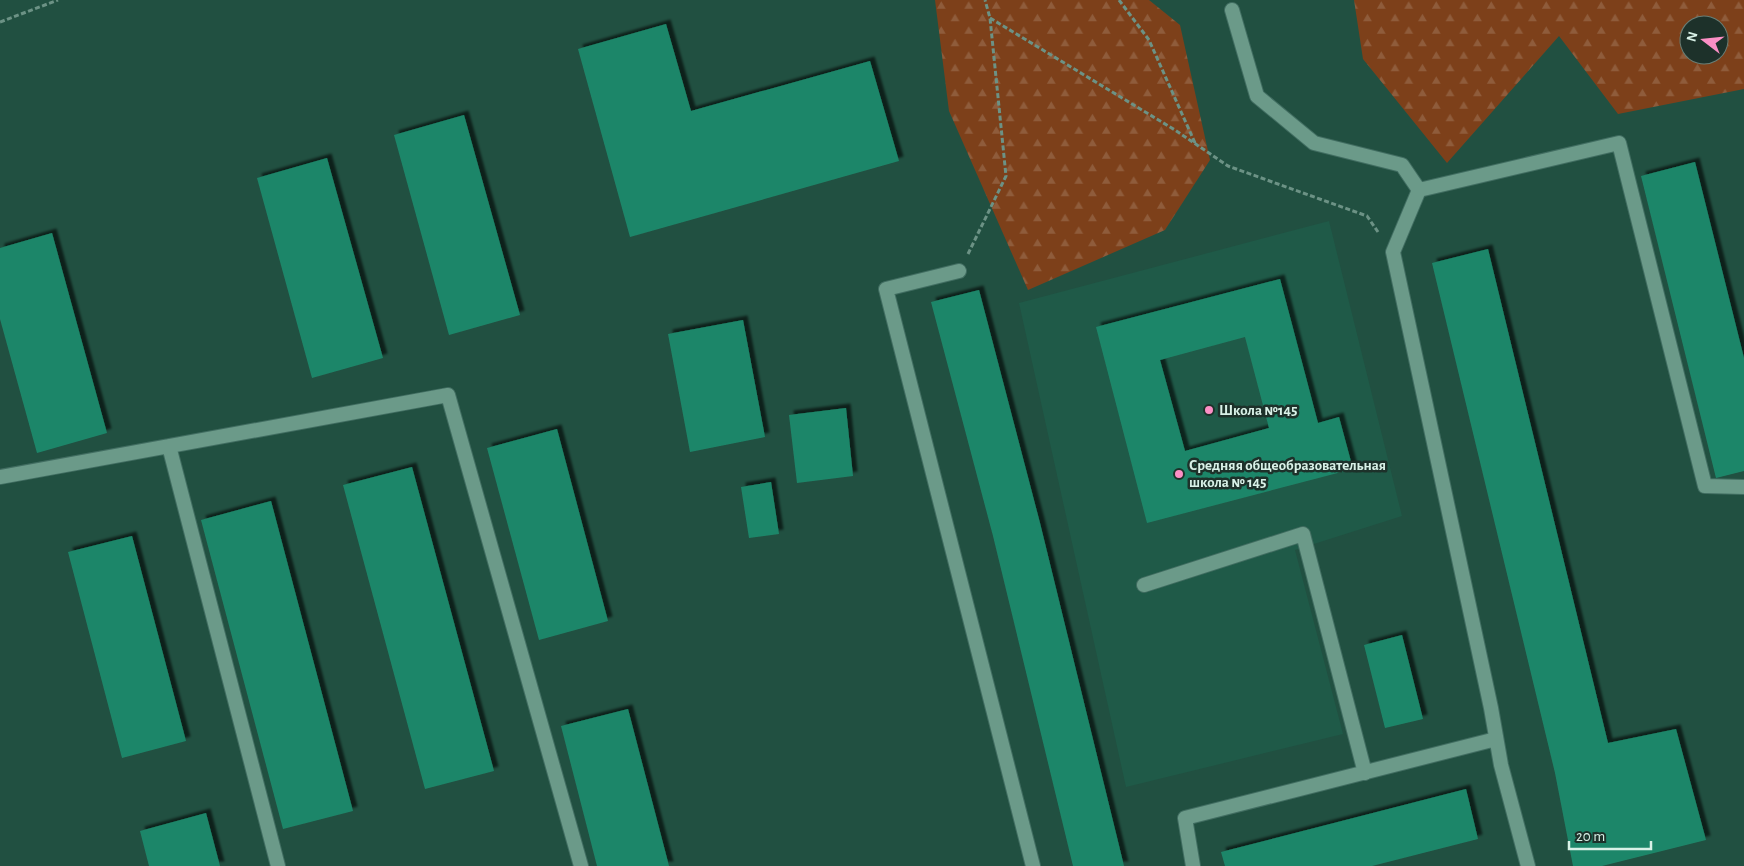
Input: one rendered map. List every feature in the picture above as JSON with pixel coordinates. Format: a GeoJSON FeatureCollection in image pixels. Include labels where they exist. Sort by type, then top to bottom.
{"type":"FeatureCollection","features":[{"type":"Feature","properties":{"kind":"lane"},"geometry":{"type":"LineString","coordinates":[[1232,10],[1257,96],[1314,143],[1402,165],[1419,190]]}},
{"type":"Feature","properties":{"kind":"lane"},"geometry":{"type":"LineString","coordinates":[[1419,190],[1619,144],[1705,486],[1744,487]]}},
{"type":"Feature","properties":{"kind":"lane"},"geometry":{"type":"LineString","coordinates":[[1419,190],[1392,252],[1500,765],[1528,866]]}},
{"type":"Feature","properties":{"kind":"lane"},"geometry":{"type":"LineString","coordinates":[[958,271],[886,290],[1033,866]]}},
{"type":"Feature","properties":{"kind":"lane"},"geometry":{"type":"LineString","coordinates":[[0,477],[448,395],[581,866]]}},
{"type":"Feature","properties":{"kind":"lane"},"geometry":{"type":"LineString","coordinates":[[169,446],[278,866]]}},
{"type":"Feature","properties":{"kind":"lane"},"geometry":{"type":"LineString","coordinates":[[1144,585],[1303,534],[1365,773]]}},
{"type":"Feature","properties":{"kind":"lane"},"geometry":{"type":"LineString","coordinates":[[1193,866],[1185,818],[1496,739]]}},
{"type":"Feature","properties":{"kind":"path"},"geometry":{"type":"LineString","coordinates":[[0,22],[58,0]]}},
{"type":"Feature","properties":{"kind":"path"},"geometry":{"type":"LineString","coordinates":[[958,271],[1006,176],[990,18],[985,0]]}},
{"type":"Feature","properties":{"kind":"path"},"geometry":{"type":"LineString","coordinates":[[1119,0],[1149,40],[1195,144]]}},
{"type":"Feature","properties":{"kind":"path"},"geometry":{"type":"LineString","coordinates":[[990,18],[1228,166],[1367,216],[1392,252]]}},
{"type":"Feature","properties":{"kind":"shaded area","name":"Школа №145"},"geometry":{"type":"Polygon","coordinates":[[[1329,221],[1402,516],[1295,550],[1343,734],[1126,787],[1019,303],[1329,221]]]}},
{"type":"Feature","properties":{"kind":"green space"},"geometry":{"type":"Polygon","coordinates":[[[935,0],[1149,0],[1180,25],[1210,160],[1165,230],[1028,290],[949,111],[935,0]]]}},
{"type":"Feature","properties":{"kind":"green space"},"geometry":{"type":"Polygon","coordinates":[[[1354,0],[1744,0],[1744,89],[1618,114],[1559,36],[1447,163],[1363,59],[1354,0]]]}},
{"type":"Feature","properties":{"kind":"building"},"geometry":{"type":"Polygon","coordinates":[[[666,24],[691,111],[870,61],[899,161],[630,237],[578,49],[666,24]]]}},
{"type":"Feature","properties":{"kind":"building"},"geometry":{"type":"Polygon","coordinates":[[[464,115],[520,315],[449,335],[394,135],[464,115]]]}},
{"type":"Feature","properties":{"kind":"building"},"geometry":{"type":"Polygon","coordinates":[[[327,158],[383,358],[312,378],[257,178],[327,158]]]}},
{"type":"Feature","properties":{"kind":"building"},"geometry":{"type":"Polygon","coordinates":[[[1695,162],[1744,358],[1744,471],[1716,478],[1641,176],[1695,162]]]}},
{"type":"Feature","properties":{"kind":"building"},"geometry":{"type":"Polygon","coordinates":[[[52,233],[107,433],[37,453],[0,319],[0,248],[52,233]]]}},
{"type":"Feature","properties":{"kind":"building"},"geometry":{"type":"Polygon","coordinates":[[[1488,249],[1608,743],[1676,729],[1706,840],[1602,866],[1573,866],[1555,773],[1432,263],[1488,249]]]}},
{"type":"Feature","properties":{"kind":"building","name":"Средняя общеобразовательная школа № 145"},"geometry":{"type":"Polygon","coordinates":[[[1280,279],[1318,423],[1339,417],[1353,469],[1147,523],[1096,327],[1280,279]],[[1245,337],[1160,360],[1185,451],[1269,428],[1245,337]]]}},
{"type":"Feature","properties":{"kind":"building"},"geometry":{"type":"Polygon","coordinates":[[[979,290],[1040,523],[1124,866],[1073,866],[993,536],[931,302],[979,290]]]}},
{"type":"Feature","properties":{"kind":"building"},"geometry":{"type":"Polygon","coordinates":[[[743,320],[765,437],[690,452],[668,334],[743,320]]]}},
{"type":"Feature","properties":{"kind":"building"},"geometry":{"type":"Polygon","coordinates":[[[846,408],[853,476],[797,483],[789,415],[846,408]]]}},
{"type":"Feature","properties":{"kind":"building"},"geometry":{"type":"Polygon","coordinates":[[[557,429],[608,621],[539,640],[487,448],[557,429]]]}},
{"type":"Feature","properties":{"kind":"building"},"geometry":{"type":"Polygon","coordinates":[[[412,467],[494,771],[425,789],[343,485],[412,467]]]}},
{"type":"Feature","properties":{"kind":"building"},"geometry":{"type":"Polygon","coordinates":[[[771,482],[779,534],[749,538],[741,487],[771,482]]]}},
{"type":"Feature","properties":{"kind":"building"},"geometry":{"type":"Polygon","coordinates":[[[271,501],[353,811],[283,829],[201,520],[271,501]]]}},
{"type":"Feature","properties":{"kind":"building"},"geometry":{"type":"Polygon","coordinates":[[[132,536],[186,741],[122,758],[68,552],[132,536]]]}},
{"type":"Feature","properties":{"kind":"building"},"geometry":{"type":"Polygon","coordinates":[[[1402,635],[1423,719],[1385,728],[1364,645],[1402,635]]]}},
{"type":"Feature","properties":{"kind":"building"},"geometry":{"type":"Polygon","coordinates":[[[628,709],[669,866],[597,866],[561,726],[628,709]]]}},
{"type":"Feature","properties":{"kind":"building"},"geometry":{"type":"Polygon","coordinates":[[[1466,789],[1478,839],[1372,866],[1225,866],[1221,852],[1466,789]]]}},
{"type":"Feature","properties":{"kind":"building"},"geometry":{"type":"Polygon","coordinates":[[[206,813],[220,866],[149,866],[140,831],[206,813]]]}},
{"type":"Feature","properties":{"kind":"place","name":"Школа №145"},"geometry":{"type":"Point","coordinates":[1209,410]}},
{"type":"Feature","properties":{"kind":"place","name":"Средняя общеобразовательная школа № 145"},"geometry":{"type":"Point","coordinates":[1179,474]}}]}
